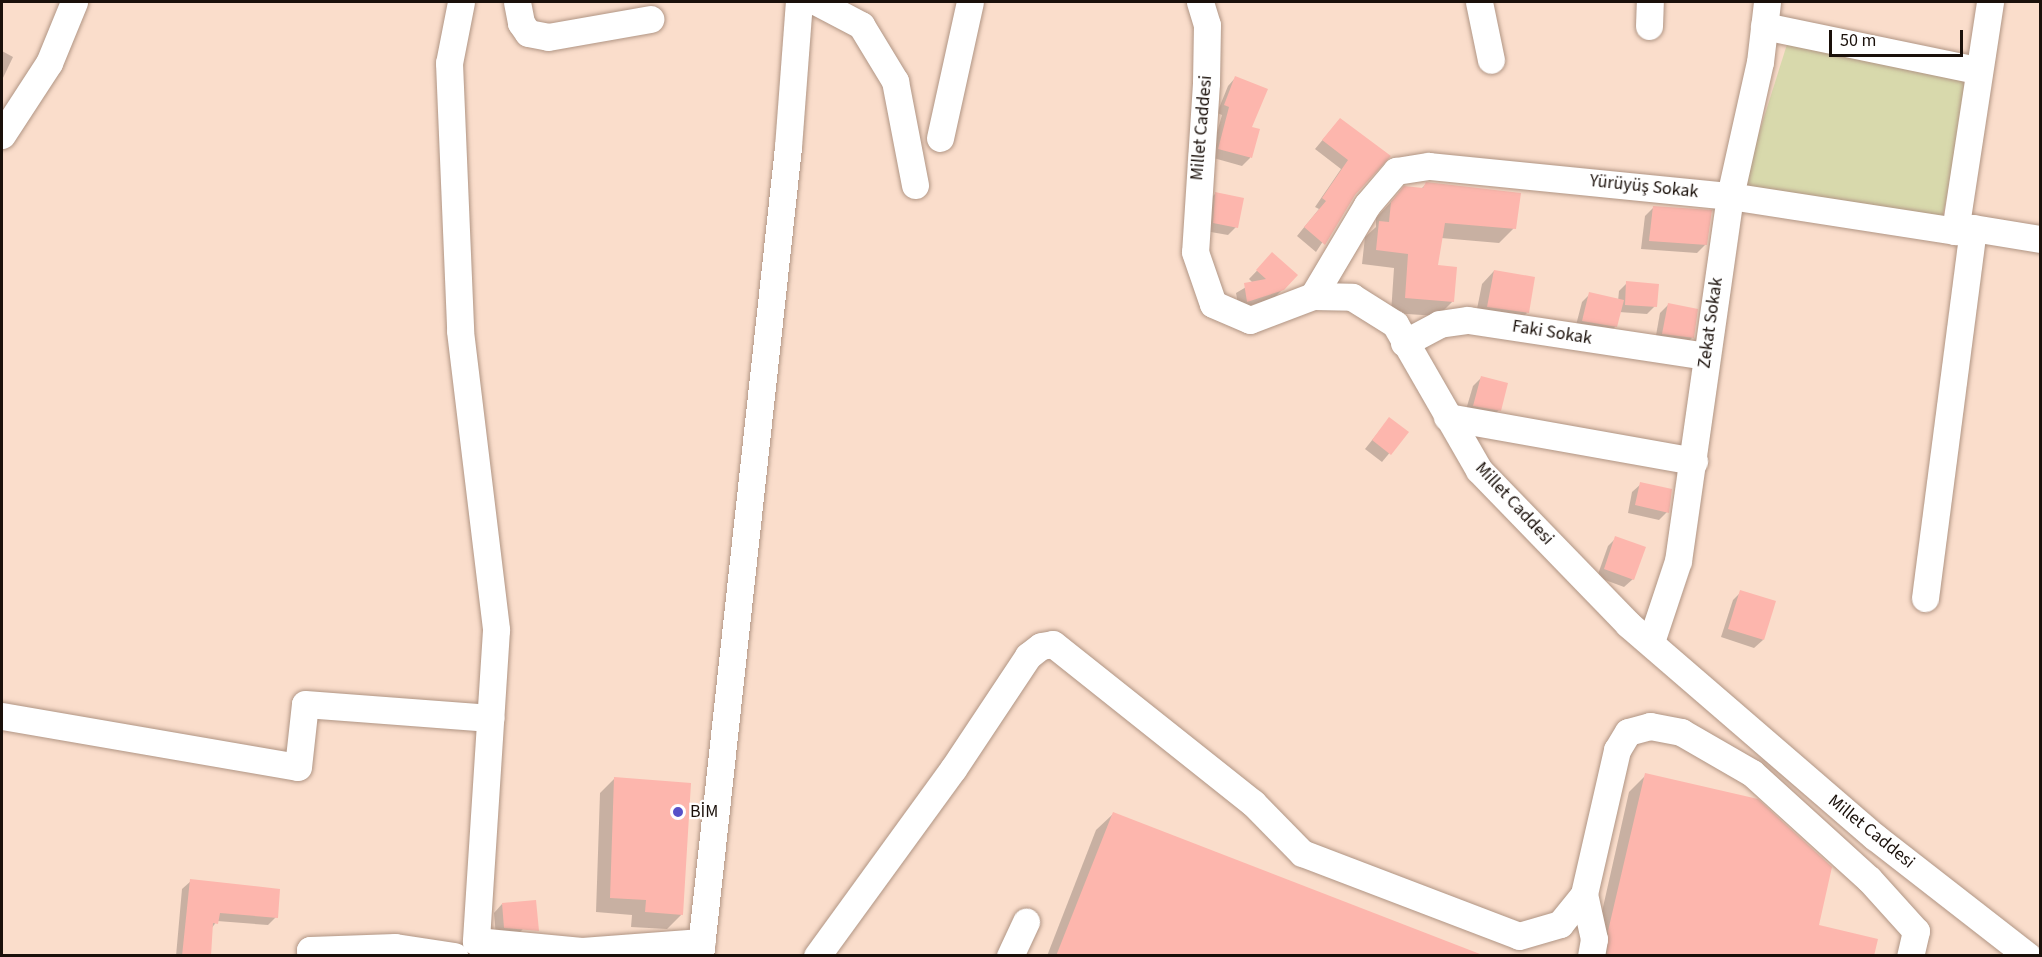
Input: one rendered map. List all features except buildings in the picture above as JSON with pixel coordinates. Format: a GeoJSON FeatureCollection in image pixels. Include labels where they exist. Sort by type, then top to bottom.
{"type":"FeatureCollection","features":[{"type":"Feature","properties":{"kind":"street"},"geometry":{"type":"LineString","coordinates":[[2,135],[49,63],[74,2]]}},
{"type":"Feature","properties":{"kind":"street"},"geometry":{"type":"LineString","coordinates":[[461,2],[449,63],[460,331],[496,630],[476,941],[582,951],[701,949],[786,158],[799,2]]}},
{"type":"Feature","properties":{"kind":"street"},"geometry":{"type":"LineString","coordinates":[[517,2],[521,23],[528,33],[548,37],[650,19]]}},
{"type":"Feature","properties":{"kind":"street"},"geometry":{"type":"LineString","coordinates":[[817,2],[861,25],[895,81],[915,185]]}},
{"type":"Feature","properties":{"kind":"street"},"geometry":{"type":"LineString","coordinates":[[939,138],[970,2]]}},
{"type":"Feature","properties":{"kind":"street","name":"Millet Caddesi"},"geometry":{"type":"LineString","coordinates":[[1200,2],[1207,25],[1206,83],[1195,252],[1213,304],[1250,320],[1313,296],[1352,297],[1395,324],[1479,470],[1651,642],[1875,837],[2028,956]]}},
{"type":"Feature","properties":{"kind":"street"},"geometry":{"type":"LineString","coordinates":[[1479,2],[1491,60]]}},
{"type":"Feature","properties":{"kind":"street"},"geometry":{"type":"LineString","coordinates":[[1925,598],[1964,229],[1977,70],[1990,2]]}},
{"type":"Feature","properties":{"kind":"street"},"geometry":{"type":"LineString","coordinates":[[1765,14],[1977,70]]}},
{"type":"Feature","properties":{"kind":"street","name":"Zekat Sokak"},"geometry":{"type":"LineString","coordinates":[[1651,642],[1678,561],[1694,461],[1705,356],[1730,196],[1765,14]]}},
{"type":"Feature","properties":{"kind":"street","name":"Yürüyüş Sokak"},"geometry":{"type":"LineString","coordinates":[[1313,296],[1367,205],[1396,171],[1429,166],[1730,196],[2040,239]]}},
{"type":"Feature","properties":{"kind":"street","name":"Faki Sokak"},"geometry":{"type":"LineString","coordinates":[[1404,343],[1439,324],[1468,320],[1705,356]]}},
{"type":"Feature","properties":{"kind":"street"},"geometry":{"type":"LineString","coordinates":[[1448,417],[1694,461]]}},
{"type":"Feature","properties":{"kind":"street"},"geometry":{"type":"LineString","coordinates":[[817,956],[953,769],[1028,656],[1041,646],[1053,644],[1253,802],[1302,853],[1516,946],[1560,924],[1584,894]]}},
{"type":"Feature","properties":{"kind":"street"},"geometry":{"type":"LineString","coordinates":[[2,716],[298,767],[305,704],[490,718]]}},
{"type":"Feature","properties":{"kind":"street"},"geometry":{"type":"LineString","coordinates":[[1591,956],[1594,939],[1584,894],[1617,750],[1628,732],[1650,726],[1681,732],[1752,773],[1869,879],[1916,931],[1910,956]]}},
{"type":"Feature","properties":{"kind":"street"},"geometry":{"type":"LineString","coordinates":[[1010,956],[1026,922]]}},
{"type":"Feature","properties":{"kind":"street"},"geometry":{"type":"LineString","coordinates":[[311,956],[310,950],[395,947],[454,956]]}},
{"type":"Feature","properties":{"kind":"green space"},"geometry":{"type":"Polygon","coordinates":[[[1789,38],[1973,75],[1941,224],[1742,187],[1789,38]]]}},
{"type":"Feature","properties":{"kind":"place","name":"BİM"},"geometry":{"type":"Point","coordinates":[678,812]}}]}
